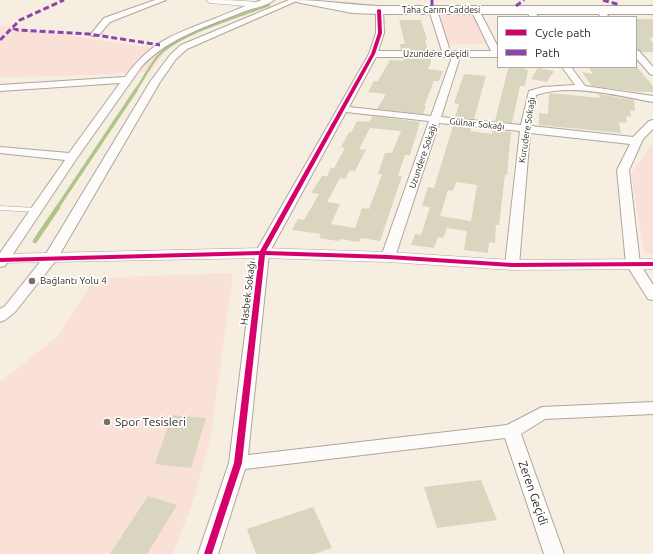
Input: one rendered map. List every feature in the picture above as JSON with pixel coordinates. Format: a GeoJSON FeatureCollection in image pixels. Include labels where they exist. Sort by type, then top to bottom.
{"type":"FeatureCollection","features":[{"type":"Feature","properties":{"kind":"main road","name":"Taha Carım Caddesi"},"geometry":{"type":"LineString","coordinates":[[302,0],[352,9],[379,10],[475,10],[532,14],[602,14],[653,10]]}},
{"type":"Feature","properties":{"kind":"main road","name":"Taha Carım Caddesi"},"geometry":{"type":"LineString","coordinates":[[334,0],[359,5],[400,6],[620,6],[653,2]]}},
{"type":"Feature","properties":{"kind":"street"},"geometry":{"type":"LineString","coordinates":[[95,34],[107,20],[162,0]]}},
{"type":"Feature","properties":{"kind":"street"},"geometry":{"type":"LineString","coordinates":[[210,0],[258,4]]}},
{"type":"Feature","properties":{"kind":"street"},"geometry":{"type":"LineString","coordinates":[[1,261],[72,157],[142,60],[166,42],[270,0]]}},
{"type":"Feature","properties":{"kind":"street"},"geometry":{"type":"LineString","coordinates":[[0,317],[10,309],[50,259],[155,82],[173,56],[184,47],[295,0]]}},
{"type":"Feature","properties":{"kind":"street","name":"Hasbek Sokağı"},"geometry":{"type":"LineString","coordinates":[[208,554],[238,463],[262,253],[373,54],[380,33],[379,10]]}},
{"type":"Feature","properties":{"kind":"street"},"geometry":{"type":"LineString","coordinates":[[433,10],[452,54]]}},
{"type":"Feature","properties":{"kind":"street"},"geometry":{"type":"LineString","coordinates":[[475,10],[497,52]]}},
{"type":"Feature","properties":{"kind":"street","name":"Uzundere Geçidi"},"geometry":{"type":"LineString","coordinates":[[373,54],[497,54]]}},
{"type":"Feature","properties":{"kind":"street","name":"Uzundere Sokağı"},"geometry":{"type":"LineString","coordinates":[[388,257],[435,119],[452,54]]}},
{"type":"Feature","properties":{"kind":"street"},"geometry":{"type":"LineString","coordinates":[[637,54],[653,54]]}},
{"type":"Feature","properties":{"kind":"street"},"geometry":{"type":"LineString","coordinates":[[637,55],[653,72]]}},
{"type":"Feature","properties":{"kind":"street"},"geometry":{"type":"LineString","coordinates":[[567,68],[582,89]]}},
{"type":"Feature","properties":{"kind":"street"},"geometry":{"type":"LineString","coordinates":[[0,88],[128,80]]}},
{"type":"Feature","properties":{"kind":"street","name":"Kurudere Sokağı"},"geometry":{"type":"LineString","coordinates":[[512,265],[525,129],[532,93],[548,88],[582,89],[653,99]]}},
{"type":"Feature","properties":{"kind":"street","name":"Gülnar Sokağı"},"geometry":{"type":"LineString","coordinates":[[343,109],[637,140],[653,139]]}},
{"type":"Feature","properties":{"kind":"street"},"geometry":{"type":"LineString","coordinates":[[653,123],[637,140],[623,170],[633,264],[653,296]]}},
{"type":"Feature","properties":{"kind":"street"},"geometry":{"type":"LineString","coordinates":[[0,150],[72,157]]}},
{"type":"Feature","properties":{"kind":"street"},"geometry":{"type":"LineString","coordinates":[[1,261],[262,253],[388,257],[512,265],[653,264]]}},
{"type":"Feature","properties":{"kind":"street"},"geometry":{"type":"LineString","coordinates":[[238,463],[511,431],[542,413],[653,408]]}},
{"type":"Feature","properties":{"kind":"street","name":"Zeren Geçidi"},"geometry":{"type":"LineString","coordinates":[[511,431],[554,554]]}},
{"type":"Feature","properties":{"kind":"lane"},"geometry":{"type":"LineString","coordinates":[[0,208],[36,210]]}},
{"type":"Feature","properties":{"kind":"shaded area"},"geometry":{"type":"Polygon","coordinates":[[[437,15],[472,15],[486,44],[448,44],[437,15]]]}},
{"type":"Feature","properties":{"kind":"shaded area"},"geometry":{"type":"Polygon","coordinates":[[[0,25],[166,50],[150,72],[70,76],[0,77],[0,25]]]}},
{"type":"Feature","properties":{"kind":"shaded area"},"geometry":{"type":"Polygon","coordinates":[[[653,143],[653,254],[644,254],[631,173],[653,143]]]}},
{"type":"Feature","properties":{"kind":"shaded area","name":"Spor Tesisleri"},"geometry":{"type":"Polygon","coordinates":[[[233,273],[211,435],[194,499],[173,554],[0,554],[0,382],[58,336],[95,278],[233,273]]]}},
{"type":"Feature","properties":{"kind":"building"},"geometry":{"type":"Polygon","coordinates":[[[637,19],[653,19],[653,38],[649,38],[653,42],[653,52],[642,52],[637,50],[637,19]]]}},
{"type":"Feature","properties":{"kind":"building"},"geometry":{"type":"Polygon","coordinates":[[[399,20],[421,20],[427,40],[425,40],[428,50],[401,50],[400,44],[405,44],[399,20]]]}},
{"type":"Feature","properties":{"kind":"building"},"geometry":{"type":"Polygon","coordinates":[[[403,58],[431,58],[428,69],[443,71],[439,81],[434,81],[424,106],[426,106],[423,114],[377,109],[386,94],[368,92],[374,81],[378,81],[390,60],[404,61],[403,58]]]}},
{"type":"Feature","properties":{"kind":"building"},"geometry":{"type":"Polygon","coordinates":[[[637,67],[653,86],[653,92],[638,92],[592,86],[582,72],[593,74],[589,68],[637,67]]]}},
{"type":"Feature","properties":{"kind":"building"},"geometry":{"type":"Polygon","coordinates":[[[523,68],[528,70],[525,86],[520,86],[512,123],[495,121],[508,69],[523,68]]]}},
{"type":"Feature","properties":{"kind":"building"},"geometry":{"type":"Polygon","coordinates":[[[538,68],[554,71],[547,82],[531,79],[538,68]]]}},
{"type":"Feature","properties":{"kind":"building"},"geometry":{"type":"Polygon","coordinates":[[[464,74],[486,76],[474,119],[455,117],[459,104],[454,103],[464,74]]]}},
{"type":"Feature","properties":{"kind":"building"},"geometry":{"type":"Polygon","coordinates":[[[549,93],[601,98],[598,94],[634,100],[635,111],[630,110],[631,117],[626,116],[627,123],[619,122],[621,133],[539,125],[539,113],[548,114],[549,93]]]}},
{"type":"Feature","properties":{"kind":"building"},"geometry":{"type":"Polygon","coordinates":[[[373,116],[420,122],[410,155],[405,155],[398,176],[402,176],[380,241],[361,238],[359,242],[340,239],[338,241],[319,238],[321,234],[292,230],[298,219],[304,220],[319,194],[311,193],[322,176],[327,176],[331,168],[334,168],[345,148],[341,147],[349,132],[351,133],[357,121],[369,122],[373,116]],[[370,128],[359,149],[366,150],[355,171],[350,170],[345,179],[340,178],[327,202],[340,204],[331,224],[355,228],[362,208],[369,209],[382,174],[378,174],[385,153],[392,153],[401,131],[370,128]]]}},
{"type":"Feature","properties":{"kind":"building"},"geometry":{"type":"Polygon","coordinates":[[[453,126],[471,128],[470,131],[492,134],[493,130],[511,132],[507,175],[505,175],[499,225],[496,225],[495,243],[489,242],[488,253],[464,250],[467,231],[447,228],[443,238],[438,237],[434,248],[411,245],[415,234],[421,235],[430,207],[422,206],[428,187],[434,188],[453,126]],[[456,182],[453,191],[448,190],[440,216],[471,221],[477,185],[456,182]]]}},
{"type":"Feature","properties":{"kind":"building"},"geometry":{"type":"Polygon","coordinates":[[[172,415],[206,418],[191,468],[155,464],[172,415]]]}},
{"type":"Feature","properties":{"kind":"building"},"geometry":{"type":"Polygon","coordinates":[[[481,480],[497,520],[437,528],[424,487],[481,480]]]}},
{"type":"Feature","properties":{"kind":"building"},"geometry":{"type":"Polygon","coordinates":[[[148,496],[177,505],[147,554],[110,554],[148,496]]]}},
{"type":"Feature","properties":{"kind":"building"},"geometry":{"type":"Polygon","coordinates":[[[313,507],[332,548],[314,554],[256,554],[247,529],[313,507]]]}},
{"type":"Feature","properties":{"kind":"waterway"},"geometry":{"type":"LineString","coordinates":[[135,91],[159,55],[181,39],[195,32],[269,5]]}},
{"type":"Feature","properties":{"kind":"waterway"},"geometry":{"type":"LineString","coordinates":[[57,208],[136,90]]}},
{"type":"Feature","properties":{"kind":"waterway"},"geometry":{"type":"LineString","coordinates":[[35,241],[58,207]]}},
{"type":"Feature","properties":{"kind":"marked path"},"geometry":{"type":"LineString","coordinates":[[0,40],[20,20],[32,13],[64,0]]}},
{"type":"Feature","properties":{"kind":"marked path"},"geometry":{"type":"LineString","coordinates":[[432,0],[432,6]]}},
{"type":"Feature","properties":{"kind":"marked path"},"geometry":{"type":"LineString","coordinates":[[516,6],[524,0]]}},
{"type":"Feature","properties":{"kind":"marked path"},"geometry":{"type":"LineString","coordinates":[[603,0],[620,5]]}},
{"type":"Feature","properties":{"kind":"marked path"},"geometry":{"type":"LineString","coordinates":[[13,28],[18,30],[54,31],[107,36],[160,45]]}},
{"type":"Feature","properties":{"kind":"cycle path"},"geometry":{"type":"LineString","coordinates":[[208,554],[238,463],[262,253],[373,54],[380,33],[379,10]]}},
{"type":"Feature","properties":{"kind":"cycle path"},"geometry":{"type":"LineString","coordinates":[[0,260],[262,253],[388,257],[512,265],[653,264]]}},
{"type":"Feature","properties":{"kind":"place","name":"Bağlantı Yolu 4"},"geometry":{"type":"Point","coordinates":[32,281]}},
{"type":"Feature","properties":{"kind":"place","name":"Spor Tesisleri"},"geometry":{"type":"Point","coordinates":[107,422]}}]}
